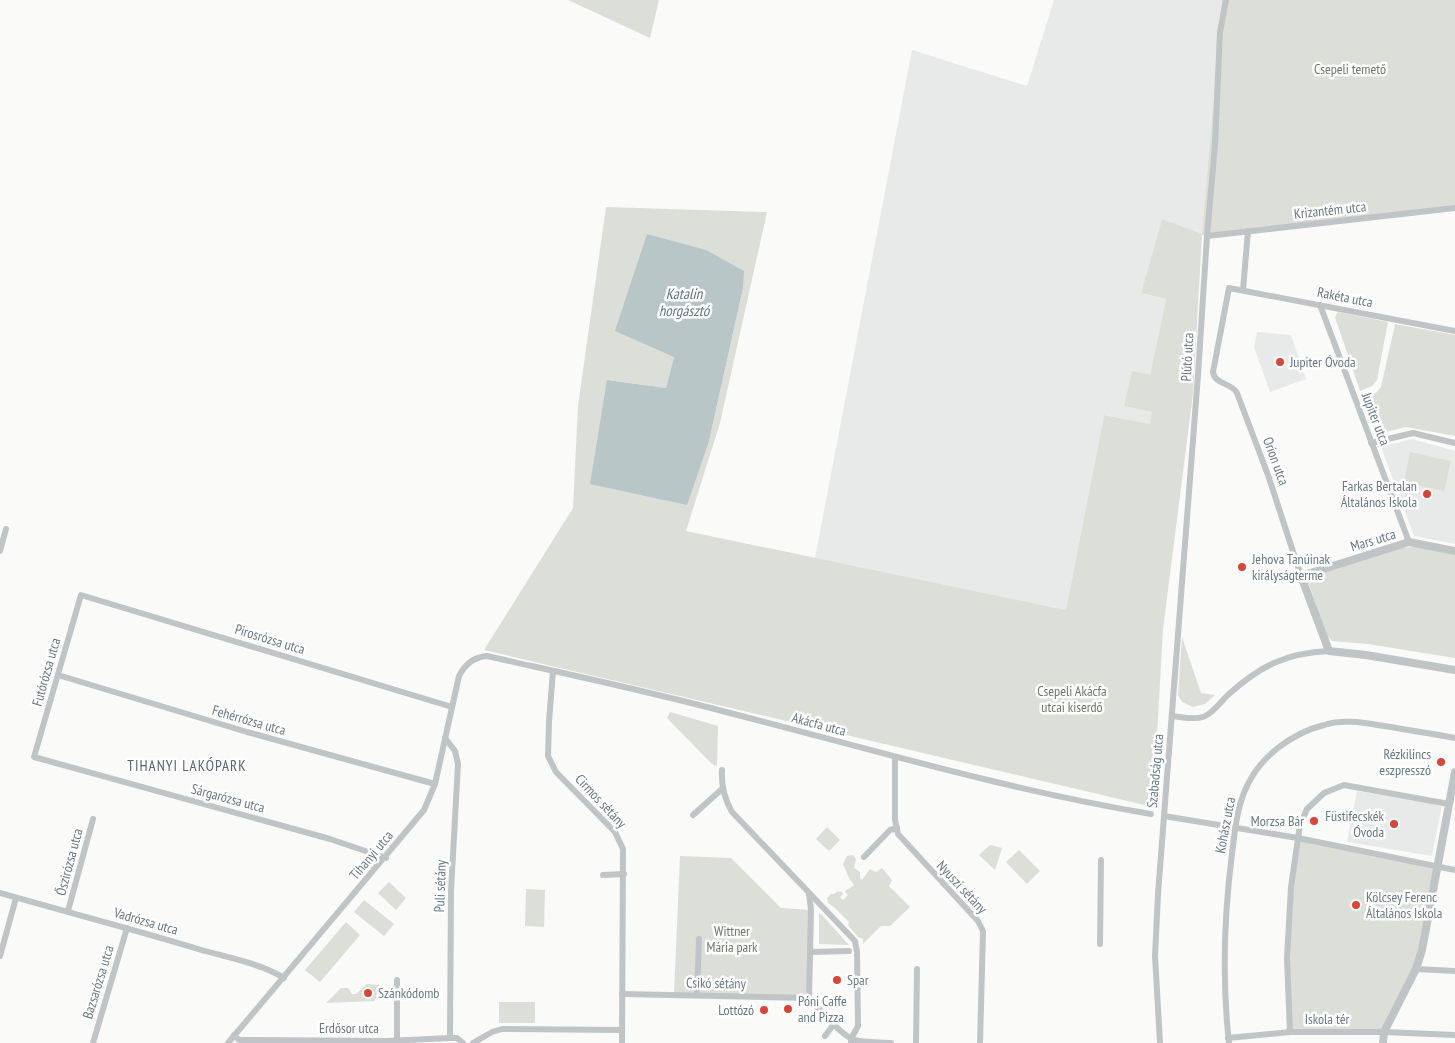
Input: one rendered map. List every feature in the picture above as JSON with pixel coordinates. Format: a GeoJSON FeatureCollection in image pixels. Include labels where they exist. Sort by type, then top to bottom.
{"type":"FeatureCollection","features":[{"type":"Feature","properties":{"kind":"street","name":"Plútó utca"},"geometry":{"type":"LineString","coordinates":[[1172,716],[1215,145],[1220,32],[1226,0]]}},
{"type":"Feature","properties":{"kind":"street","name":"Krizantém utca"},"geometry":{"type":"LineString","coordinates":[[1207,236],[1455,208]]}},
{"type":"Feature","properties":{"kind":"street"},"geometry":{"type":"LineString","coordinates":[[1243,290],[1248,231]]}},
{"type":"Feature","properties":{"kind":"street","name":"Rakéta utca"},"geometry":{"type":"LineString","coordinates":[[1229,288],[1455,331]]}},
{"type":"Feature","properties":{"kind":"street","name":"Orion utca"},"geometry":{"type":"LineString","coordinates":[[1229,288],[1213,372],[1214,377],[1216,380],[1234,388],[1237,393],[1268,475],[1301,576],[1329,651]]}},
{"type":"Feature","properties":{"kind":"street","name":"Jupiter utca"},"geometry":{"type":"LineString","coordinates":[[1320,305],[1409,542]]}},
{"type":"Feature","properties":{"kind":"street"},"geometry":{"type":"LineString","coordinates":[[1371,443],[1407,433],[1455,443]]}},
{"type":"Feature","properties":{"kind":"street"},"geometry":{"type":"LineString","coordinates":[[0,551],[6,529]]}},
{"type":"Feature","properties":{"kind":"street","name":"Mars utca"},"geometry":{"type":"LineString","coordinates":[[1301,576],[1409,542],[1455,550]]}},
{"type":"Feature","properties":{"kind":"street","name":"Futórózsa utca"},"geometry":{"type":"LineString","coordinates":[[34,757],[81,595]]}},
{"type":"Feature","properties":{"kind":"street","name":"Pirosrózsa utca"},"geometry":{"type":"LineString","coordinates":[[81,595],[452,707]]}},
{"type":"Feature","properties":{"kind":"street","name":"Szabadság utca"},"geometry":{"type":"LineString","coordinates":[[1160,1043],[1156,956],[1172,716],[1205,717],[1237,687],[1267,666],[1290,656],[1329,651],[1366,655],[1455,670]]}},
{"type":"Feature","properties":{"kind":"street","name":"Akácfa utca"},"geometry":{"type":"LineString","coordinates":[[480,657],[487,656],[725,711],[895,758],[1056,796],[1151,814]]}},
{"type":"Feature","properties":{"kind":"street","name":"Tihanyi utca"},"geometry":{"type":"LineString","coordinates":[[228,1043],[386,858],[424,810],[435,784],[459,676],[462,670],[473,660],[480,657]]}},
{"type":"Feature","properties":{"kind":"street","name":"Cirmos sétány"},"geometry":{"type":"LineString","coordinates":[[553,671],[549,722],[548,756],[550,763],[556,772],[615,832],[623,848],[622,1043]]}},
{"type":"Feature","properties":{"kind":"street","name":"Fehérrózsa utca"},"geometry":{"type":"LineString","coordinates":[[58,675],[247,732],[435,784]]}},
{"type":"Feature","properties":{"kind":"street","name":"Kohász utca"},"geometry":{"type":"LineString","coordinates":[[1228,1040],[1225,933],[1229,878],[1235,827],[1242,798],[1256,770],[1276,750],[1298,735],[1324,724],[1351,722],[1455,738]]}},
{"type":"Feature","properties":{"kind":"street","name":"Puli sétány"},"geometry":{"type":"LineString","coordinates":[[445,738],[455,751],[458,764],[452,890],[450,1038]]}},
{"type":"Feature","properties":{"kind":"street","name":"Sárgarózsa utca"},"geometry":{"type":"LineString","coordinates":[[34,757],[330,839],[386,858]]}},
{"type":"Feature","properties":{"kind":"street"},"geometry":{"type":"LineString","coordinates":[[864,857],[890,830],[896,828],[895,758]]}},
{"type":"Feature","properties":{"kind":"street"},"geometry":{"type":"LineString","coordinates":[[722,770],[722,789],[732,812],[850,936],[856,946],[858,1026],[851,1041]]}},
{"type":"Feature","properties":{"kind":"street"},"geometry":{"type":"LineString","coordinates":[[1383,1043],[1384,1032],[1416,969],[1422,950],[1455,772]]}},
{"type":"Feature","properties":{"kind":"street","name":"Iskola tér"},"geometry":{"type":"LineString","coordinates":[[1449,804],[1344,785],[1324,793],[1307,808],[1300,825],[1291,887],[1287,958],[1290,1032],[1384,1032],[1455,1035]]}},
{"type":"Feature","properties":{"kind":"street"},"geometry":{"type":"LineString","coordinates":[[693,816],[722,789]]}},
{"type":"Feature","properties":{"kind":"street"},"geometry":{"type":"LineString","coordinates":[[1164,816],[1298,838],[1455,870]]}},
{"type":"Feature","properties":{"kind":"street","name":"Őszirózsa utca"},"geometry":{"type":"LineString","coordinates":[[68,912],[93,819]]}},
{"type":"Feature","properties":{"kind":"street","name":"Nyuszi sétány"},"geometry":{"type":"LineString","coordinates":[[896,828],[902,839],[982,926],[980,1043]]}},
{"type":"Feature","properties":{"kind":"street"},"geometry":{"type":"LineString","coordinates":[[1100,944],[1101,860]]}},
{"type":"Feature","properties":{"kind":"street"},"geometry":{"type":"LineString","coordinates":[[603,875],[624,874]]}},
{"type":"Feature","properties":{"kind":"street","name":"Vadrózsa utca"},"geometry":{"type":"LineString","coordinates":[[0,894],[127,928],[274,972],[284,978]]}},
{"type":"Feature","properties":{"kind":"street"},"geometry":{"type":"LineString","coordinates":[[809,894],[810,998],[851,1041],[891,1043]]}},
{"type":"Feature","properties":{"kind":"street"},"geometry":{"type":"LineString","coordinates":[[0,956],[16,898]]}},
{"type":"Feature","properties":{"kind":"street","name":"Bazsarózsa utca"},"geometry":{"type":"LineString","coordinates":[[93,1043],[127,928]]}},
{"type":"Feature","properties":{"kind":"street"},"geometry":{"type":"LineString","coordinates":[[697,995],[699,939]]}},
{"type":"Feature","properties":{"kind":"street"},"geometry":{"type":"LineString","coordinates":[[810,952],[849,951]]}},
{"type":"Feature","properties":{"kind":"street"},"geometry":{"type":"LineString","coordinates":[[916,1043],[917,969]]}},
{"type":"Feature","properties":{"kind":"street"},"geometry":{"type":"LineString","coordinates":[[1416,969],[1455,971]]}},
{"type":"Feature","properties":{"kind":"street"},"geometry":{"type":"LineString","coordinates":[[397,980],[397,1040]]}},
{"type":"Feature","properties":{"kind":"street","name":"Csikó sétány"},"geometry":{"type":"LineString","coordinates":[[622,994],[810,998]]}},
{"type":"Feature","properties":{"kind":"street"},"geometry":{"type":"LineString","coordinates":[[825,1036],[834,1024]]}},
{"type":"Feature","properties":{"kind":"street"},"geometry":{"type":"LineString","coordinates":[[473,1043],[492,1032],[502,1029],[622,1030]]}},
{"type":"Feature","properties":{"kind":"street"},"geometry":{"type":"LineString","coordinates":[[1228,1040],[1290,1032]]}},
{"type":"Feature","properties":{"kind":"street","name":"Erdősor utca"},"geometry":{"type":"LineString","coordinates":[[234,1036],[239,1040],[457,1038],[463,1043]]}},
{"type":"Feature","properties":{"kind":"shaded area"},"geometry":{"type":"Polygon","coordinates":[[[1054,0],[1222,0],[1202,235],[1162,219],[1141,293],[1166,299],[1150,375],[1124,406],[1153,412],[1150,424],[1104,415],[1066,610],[815,558],[912,50],[1027,86],[1054,0]]]}},
{"type":"Feature","properties":{"kind":"shaded area","name":"Jupiter Óvoda"},"geometry":{"type":"Polygon","coordinates":[[[1257,332],[1291,335],[1306,379],[1270,392],[1254,347],[1257,332]]]}},
{"type":"Feature","properties":{"kind":"shaded area","name":"Farkas Bertalan Általános Iskola"},"geometry":{"type":"Polygon","coordinates":[[[1412,439],[1455,451],[1455,544],[1414,536],[1381,447],[1412,439]]]}},
{"type":"Feature","properties":{"kind":"shaded area","name":"Füstifecskék Óvoda"},"geometry":{"type":"Polygon","coordinates":[[[1357,791],[1442,805],[1432,856],[1347,842],[1357,791]]]}},
{"type":"Feature","properties":{"kind":"green space"},"geometry":{"type":"Polygon","coordinates":[[[568,0],[659,0],[650,38],[568,0]]]}},
{"type":"Feature","properties":{"kind":"green space"},"geometry":{"type":"Polygon","coordinates":[[[1222,0],[1455,0],[1455,208],[1416,215],[1202,235],[1193,394],[1163,629],[1153,807],[484,650],[573,508],[578,406],[606,207],[767,212],[720,423],[686,531],[1066,610],[1104,415],[1150,424],[1152,412],[1124,406],[1132,371],[1150,375],[1166,299],[1141,293],[1162,219],[1202,234],[1222,0]],[[743,288],[674,357],[666,388],[608,380],[709,441],[743,288]]]}},
{"type":"Feature","properties":{"kind":"green space"},"geometry":{"type":"Polygon","coordinates":[[[1338,312],[1388,322],[1377,380],[1372,386],[1360,391],[1335,317],[1338,312]]]}},
{"type":"Feature","properties":{"kind":"green space"},"geometry":{"type":"Polygon","coordinates":[[[1395,324],[1455,335],[1455,436],[1406,427],[1382,433],[1368,396],[1376,393],[1381,387],[1395,324]]]}},
{"type":"Feature","properties":{"kind":"green space"},"geometry":{"type":"Polygon","coordinates":[[[1410,452],[1451,461],[1444,491],[1404,482],[1410,452]]]}},
{"type":"Feature","properties":{"kind":"green space"},"geometry":{"type":"Polygon","coordinates":[[[1415,547],[1455,555],[1455,658],[1368,644],[1332,641],[1327,636],[1307,579],[1398,548],[1415,547]]]}},
{"type":"Feature","properties":{"kind":"green space"},"geometry":{"type":"Polygon","coordinates":[[[1182,637],[1201,693],[1215,695],[1205,704],[1193,707],[1182,702],[1178,695],[1182,637]]]}},
{"type":"Feature","properties":{"kind":"green space"},"geometry":{"type":"Polygon","coordinates":[[[670,712],[718,726],[717,766],[712,764],[667,718],[670,712]]]}},
{"type":"Feature","properties":{"kind":"green space"},"geometry":{"type":"Polygon","coordinates":[[[827,827],[840,840],[829,851],[816,839],[827,827]]]}},
{"type":"Feature","properties":{"kind":"green space"},"geometry":{"type":"Polygon","coordinates":[[[1298,838],[1436,867],[1422,950],[1384,1032],[1290,1032],[1287,958],[1298,838]]]}},
{"type":"Feature","properties":{"kind":"green space"},"geometry":{"type":"Polygon","coordinates":[[[990,845],[1002,848],[995,870],[979,855],[990,845]]]}},
{"type":"Feature","properties":{"kind":"green space"},"geometry":{"type":"Polygon","coordinates":[[[1019,850],[1040,871],[1027,884],[1006,862],[1019,850]]]}},
{"type":"Feature","properties":{"kind":"green space"},"geometry":{"type":"Polygon","coordinates":[[[853,855],[856,859],[854,868],[860,872],[862,880],[870,869],[876,872],[882,868],[892,880],[889,886],[910,907],[890,926],[881,926],[863,944],[863,939],[858,937],[848,925],[849,922],[828,903],[827,898],[838,891],[842,892],[843,894],[840,897],[843,900],[848,895],[845,892],[846,890],[854,885],[843,864],[847,856],[853,855]]]}},
{"type":"Feature","properties":{"kind":"green space","name":"Wittner Mária park"},"geometry":{"type":"Polygon","coordinates":[[[680,856],[731,858],[781,908],[811,910],[809,998],[674,994],[680,856]]]}},
{"type":"Feature","properties":{"kind":"green space"},"geometry":{"type":"Polygon","coordinates":[[[389,882],[406,898],[396,910],[378,893],[389,882]]]}},
{"type":"Feature","properties":{"kind":"green space"},"geometry":{"type":"Polygon","coordinates":[[[526,889],[545,890],[544,927],[525,926],[526,889]]]}},
{"type":"Feature","properties":{"kind":"green space"},"geometry":{"type":"Polygon","coordinates":[[[364,900],[394,924],[384,936],[354,912],[364,900]]]}},
{"type":"Feature","properties":{"kind":"green space"},"geometry":{"type":"Polygon","coordinates":[[[819,913],[822,915],[849,945],[819,944],[819,913]]]}},
{"type":"Feature","properties":{"kind":"green space"},"geometry":{"type":"Polygon","coordinates":[[[346,922],[360,935],[320,982],[305,970],[346,922]]]}},
{"type":"Feature","properties":{"kind":"green space","name":"Szánkódomb"},"geometry":{"type":"Polygon","coordinates":[[[367,984],[379,985],[375,1001],[326,1003],[341,988],[348,988],[352,994],[356,994],[367,984]]]}},
{"type":"Feature","properties":{"kind":"green space"},"geometry":{"type":"Polygon","coordinates":[[[499,1002],[535,1002],[535,1023],[499,1023],[499,1002]]]}},
{"type":"Feature","properties":{"kind":"water","name":"Katalin horgásztó"},"geometry":{"type":"Polygon","coordinates":[[[647,234],[706,250],[744,271],[743,288],[709,441],[687,505],[590,484],[607,380],[666,388],[674,357],[615,331],[647,234]]]}},
{"type":"Feature","properties":{"kind":"place","name":"Jupiter Óvoda"},"geometry":{"type":"Point","coordinates":[1280,362]}},
{"type":"Feature","properties":{"kind":"place","name":"Farkas Bertalan Általános Iskola"},"geometry":{"type":"Point","coordinates":[1427,494]}},
{"type":"Feature","properties":{"kind":"place","name":"Jehova Tanúinak királyságterme"},"geometry":{"type":"Point","coordinates":[1242,567]}},
{"type":"Feature","properties":{"kind":"place","name":"Rézkilincs eszpresszó"},"geometry":{"type":"Point","coordinates":[1441,762]}},
{"type":"Feature","properties":{"kind":"place","name":"Morzsa Bár"},"geometry":{"type":"Point","coordinates":[1314,821]}},
{"type":"Feature","properties":{"kind":"place","name":"Füstifecskék Óvoda"},"geometry":{"type":"Point","coordinates":[1394,824]}},
{"type":"Feature","properties":{"kind":"place","name":"Kölcsey Ferenc Általános Iskola"},"geometry":{"type":"Point","coordinates":[1356,905]}},
{"type":"Feature","properties":{"kind":"place","name":"Spar"},"geometry":{"type":"Point","coordinates":[837,980]}},
{"type":"Feature","properties":{"kind":"place","name":"Szánkódomb"},"geometry":{"type":"Point","coordinates":[368,993]}},
{"type":"Feature","properties":{"kind":"place","name":"Póni Caffe and Pizza"},"geometry":{"type":"Point","coordinates":[788,1009]}},
{"type":"Feature","properties":{"kind":"place","name":"Lottózó"},"geometry":{"type":"Point","coordinates":[764,1010]}},
{"type":"Feature","properties":{"kind":"district","name":"TIHANYI LAKÓPARK"},"geometry":{"type":"Point","coordinates":[187,765]}},
{"type":"Feature","properties":{"kind":"park label","name":"Csepeli temető"},"geometry":{"type":"Point","coordinates":[1350,69]}},
{"type":"Feature","properties":{"kind":"park label","name":"Csepeli Akácfa utcai kiserdő"},"geometry":{"type":"Point","coordinates":[1072,700]}}]}
